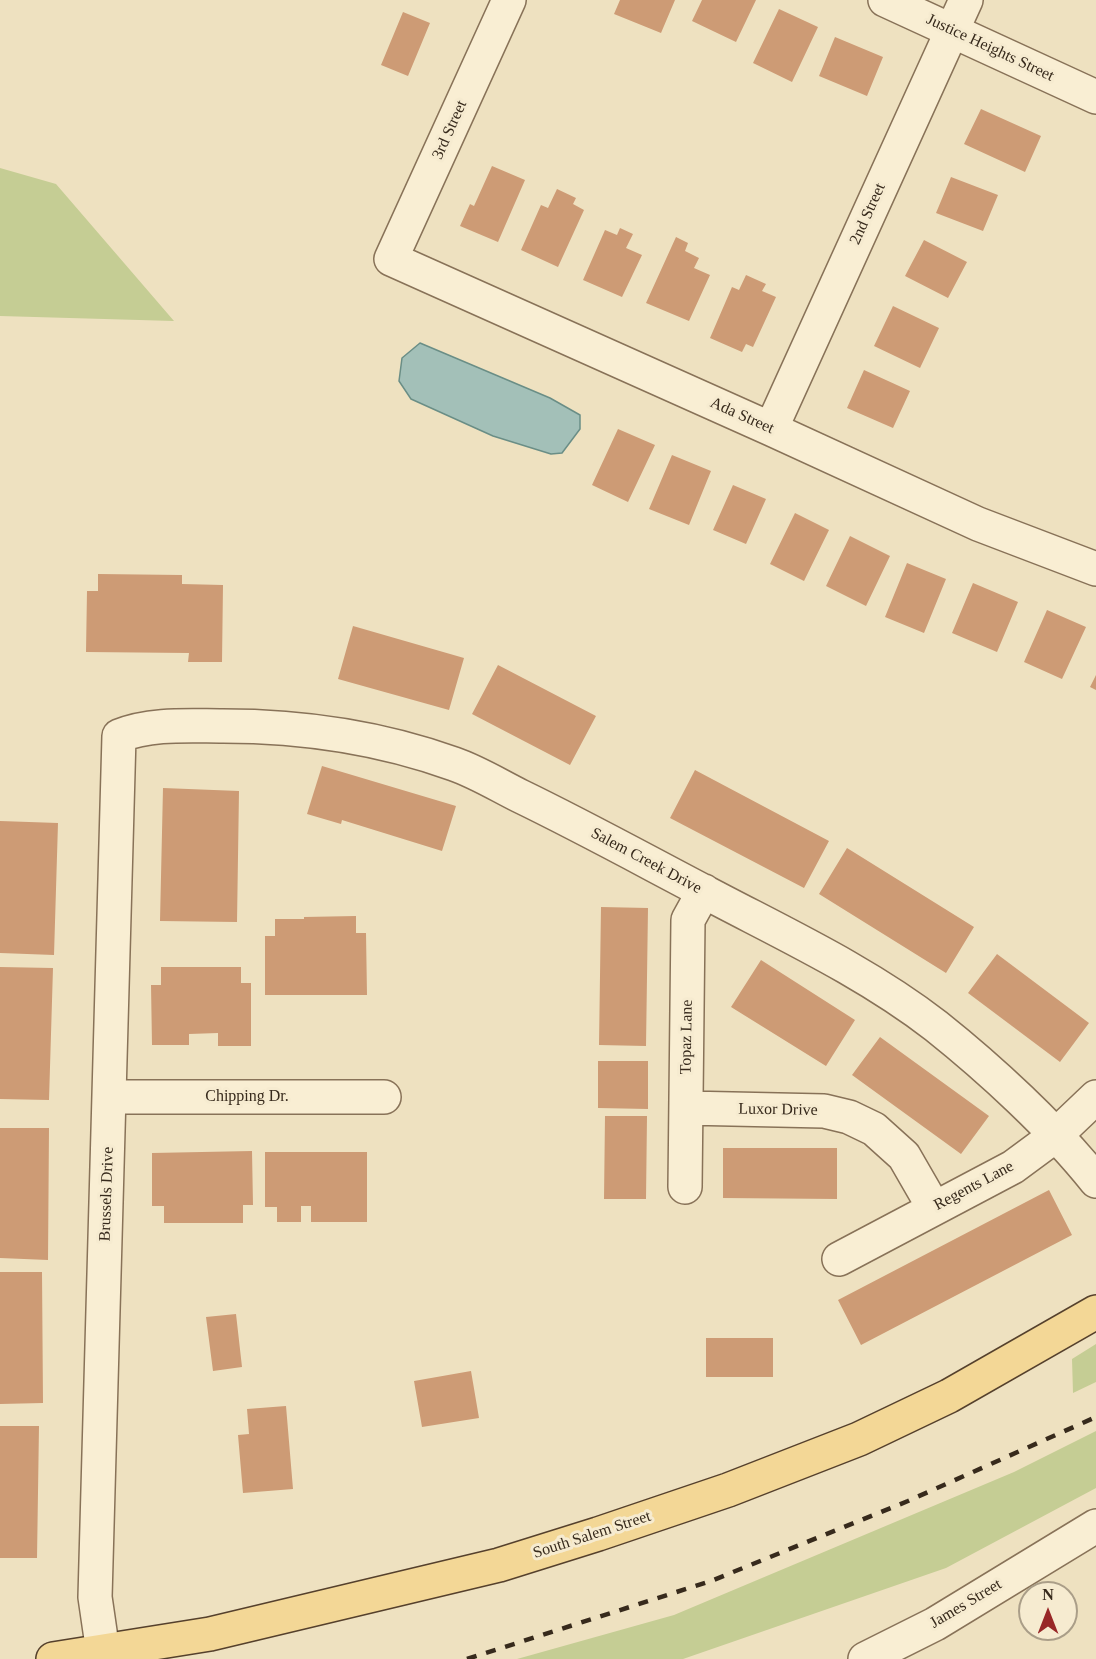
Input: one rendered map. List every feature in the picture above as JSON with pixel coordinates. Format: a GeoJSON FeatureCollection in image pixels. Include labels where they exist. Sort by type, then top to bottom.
{"type":"FeatureCollection","features":[{"type":"Feature","properties":{"kind":"main road","name":"South Salem Street"},"geometry":{"type":"LineString","coordinates":[[53,1659],[210,1634],[499,1565],[695,1501],[859,1439],[949,1396],[1096,1312]]}},
{"type":"Feature","properties":{"kind":"street","name":"3rd Street"},"geometry":{"type":"LineString","coordinates":[[391,259],[509,0]]}},
{"type":"Feature","properties":{"kind":"street","name":"Justice Heights Street"},"geometry":{"type":"LineString","coordinates":[[885,0],[1096,97]]}},
{"type":"Feature","properties":{"kind":"street","name":"2nd Street"},"geometry":{"type":"LineString","coordinates":[[771,429],[966,0]]}},
{"type":"Feature","properties":{"kind":"street","name":"Ada Street"},"geometry":{"type":"LineString","coordinates":[[391,259],[978,524],[1096,569]]}},
{"type":"Feature","properties":{"kind":"street","name":"Salem Creek Drive"},"geometry":{"type":"LineString","coordinates":[[118,736],[135,729],[263,726],[320,731],[374,741],[457,765],[546,808],[834,959],[894,997],[935,1026],[1006,1086],[1096,1181]]}},
{"type":"Feature","properties":{"kind":"street","name":"Brussels Drive"},"geometry":{"type":"LineString","coordinates":[[104,1652],[95,1597],[118,736]]}},
{"type":"Feature","properties":{"kind":"street","name":"Topaz Lane"},"geometry":{"type":"LineString","coordinates":[[685,1187],[688,920],[704,891]]}},
{"type":"Feature","properties":{"kind":"street","name":"Chipping Dr."},"geometry":{"type":"LineString","coordinates":[[110,1097],[384,1097]]}},
{"type":"Feature","properties":{"kind":"street","name":"Regents Lane"},"geometry":{"type":"LineString","coordinates":[[839,1259],[1013,1167],[1055,1136],[1096,1097]]}},
{"type":"Feature","properties":{"kind":"street","name":"Luxor Drive"},"geometry":{"type":"LineString","coordinates":[[686,1108],[824,1111],[849,1118],[874,1129],[904,1156],[934,1208]]}},
{"type":"Feature","properties":{"kind":"street","name":"James Street"},"geometry":{"type":"LineString","coordinates":[[865,1659],[935,1624],[1096,1526]]}},
{"type":"Feature","properties":{"kind":"green space"},"geometry":{"type":"Polygon","coordinates":[[[0,168],[56,184],[174,321],[0,316],[0,168]]]}},
{"type":"Feature","properties":{"kind":"green space"},"geometry":{"type":"Polygon","coordinates":[[[1096,1344],[1096,1382],[1073,1393],[1072,1359],[1096,1344]]]}},
{"type":"Feature","properties":{"kind":"green space"},"geometry":{"type":"Polygon","coordinates":[[[1096,1431],[1096,1488],[946,1568],[683,1659],[517,1659],[674,1615],[1014,1472],[1096,1431]]]}},
{"type":"Feature","properties":{"kind":"water"},"geometry":{"type":"Polygon","coordinates":[[[420,343],[550,398],[580,415],[580,429],[562,453],[551,454],[493,436],[411,399],[399,381],[402,358],[420,343]]]}},
{"type":"Feature","properties":{"kind":"building"},"geometry":{"type":"Polygon","coordinates":[[[620,0],[675,0],[661,33],[614,14],[620,0]]]}},
{"type":"Feature","properties":{"kind":"building"},"geometry":{"type":"Polygon","coordinates":[[[702,0],[756,0],[736,42],[692,21],[702,0]]]}},
{"type":"Feature","properties":{"kind":"building"},"geometry":{"type":"Polygon","coordinates":[[[779,9],[818,27],[792,82],[753,63],[779,9]]]}},
{"type":"Feature","properties":{"kind":"building"},"geometry":{"type":"Polygon","coordinates":[[[403,12],[430,23],[408,76],[381,65],[403,12]]]}},
{"type":"Feature","properties":{"kind":"building"},"geometry":{"type":"Polygon","coordinates":[[[835,37],[883,57],[867,96],[819,76],[835,37]]]}},
{"type":"Feature","properties":{"kind":"building"},"geometry":{"type":"Polygon","coordinates":[[[981,109],[1041,136],[1025,172],[964,144],[981,109]]]}},
{"type":"Feature","properties":{"kind":"building"},"geometry":{"type":"Polygon","coordinates":[[[492,166],[525,180],[498,242],[460,226],[470,204],[474,206],[492,166]]]}},
{"type":"Feature","properties":{"kind":"building"},"geometry":{"type":"Polygon","coordinates":[[[951,177],[998,195],[983,231],[936,213],[951,177]]]}},
{"type":"Feature","properties":{"kind":"building"},"geometry":{"type":"Polygon","coordinates":[[[557,189],[576,198],[573,204],[584,210],[558,267],[521,250],[541,205],[548,208],[557,189]]]}},
{"type":"Feature","properties":{"kind":"building"},"geometry":{"type":"Polygon","coordinates":[[[620,228],[633,234],[626,248],[642,255],[622,297],[583,280],[605,230],[617,235],[620,228]]]}},
{"type":"Feature","properties":{"kind":"building"},"geometry":{"type":"Polygon","coordinates":[[[676,237],[688,243],[685,251],[699,258],[694,268],[710,275],[689,321],[646,303],[676,237]]]}},
{"type":"Feature","properties":{"kind":"building"},"geometry":{"type":"Polygon","coordinates":[[[924,240],[967,262],[948,298],[905,276],[924,240]]]}},
{"type":"Feature","properties":{"kind":"building"},"geometry":{"type":"Polygon","coordinates":[[[746,275],[766,284],[762,291],[776,297],[753,347],[746,344],[742,352],[710,338],[732,287],[739,290],[746,275]]]}},
{"type":"Feature","properties":{"kind":"building"},"geometry":{"type":"Polygon","coordinates":[[[893,306],[939,328],[920,368],[874,346],[893,306]]]}},
{"type":"Feature","properties":{"kind":"building"},"geometry":{"type":"Polygon","coordinates":[[[864,370],[910,391],[893,428],[847,408],[864,370]]]}},
{"type":"Feature","properties":{"kind":"building"},"geometry":{"type":"Polygon","coordinates":[[[618,429],[655,445],[628,502],[592,485],[618,429]]]}},
{"type":"Feature","properties":{"kind":"building"},"geometry":{"type":"Polygon","coordinates":[[[672,455],[711,471],[689,525],[649,509],[672,455]]]}},
{"type":"Feature","properties":{"kind":"building"},"geometry":{"type":"Polygon","coordinates":[[[733,485],[766,499],[746,544],[713,530],[733,485]]]}},
{"type":"Feature","properties":{"kind":"building"},"geometry":{"type":"Polygon","coordinates":[[[795,513],[829,530],[804,581],[770,564],[795,513]]]}},
{"type":"Feature","properties":{"kind":"building"},"geometry":{"type":"Polygon","coordinates":[[[850,536],[890,556],[866,606],[826,586],[850,536]]]}},
{"type":"Feature","properties":{"kind":"building"},"geometry":{"type":"Polygon","coordinates":[[[907,563],[946,579],[924,633],[885,617],[907,563]]]}},
{"type":"Feature","properties":{"kind":"building"},"geometry":{"type":"Polygon","coordinates":[[[98,574],[182,575],[182,584],[223,585],[222,662],[188,662],[189,653],[86,652],[87,591],[98,591],[98,574]]]}},
{"type":"Feature","properties":{"kind":"building"},"geometry":{"type":"Polygon","coordinates":[[[973,583],[1018,602],[997,652],[952,633],[973,583]]]}},
{"type":"Feature","properties":{"kind":"building"},"geometry":{"type":"Polygon","coordinates":[[[1047,610],[1086,627],[1062,679],[1024,662],[1047,610]]]}},
{"type":"Feature","properties":{"kind":"building"},"geometry":{"type":"Polygon","coordinates":[[[353,626],[464,658],[449,710],[338,679],[353,626]]]}},
{"type":"Feature","properties":{"kind":"building"},"geometry":{"type":"Polygon","coordinates":[[[498,665],[596,716],[570,765],[472,714],[498,665]]]}},
{"type":"Feature","properties":{"kind":"building"},"geometry":{"type":"Polygon","coordinates":[[[1096,675],[1096,690],[1090,687],[1096,675]]]}},
{"type":"Feature","properties":{"kind":"building"},"geometry":{"type":"Polygon","coordinates":[[[322,766],[456,806],[442,851],[342,820],[341,824],[307,814],[322,766]]]}},
{"type":"Feature","properties":{"kind":"building"},"geometry":{"type":"Polygon","coordinates":[[[695,770],[829,841],[804,888],[670,818],[695,770]]]}},
{"type":"Feature","properties":{"kind":"building"},"geometry":{"type":"Polygon","coordinates":[[[163,788],[239,791],[237,922],[160,921],[163,788]]]}},
{"type":"Feature","properties":{"kind":"building"},"geometry":{"type":"Polygon","coordinates":[[[0,821],[58,823],[54,955],[0,953],[0,821]]]}},
{"type":"Feature","properties":{"kind":"building"},"geometry":{"type":"Polygon","coordinates":[[[847,848],[974,927],[946,973],[819,894],[847,848]]]}},
{"type":"Feature","properties":{"kind":"building"},"geometry":{"type":"Polygon","coordinates":[[[601,907],[648,908],[646,1046],[599,1045],[601,907]]]}},
{"type":"Feature","properties":{"kind":"building"},"geometry":{"type":"Polygon","coordinates":[[[356,916],[356,933],[366,933],[367,995],[265,995],[265,936],[275,936],[275,919],[356,916]]]}},
{"type":"Feature","properties":{"kind":"building"},"geometry":{"type":"Polygon","coordinates":[[[997,954],[1089,1023],[1060,1062],[968,993],[997,954]]]}},
{"type":"Feature","properties":{"kind":"building"},"geometry":{"type":"Polygon","coordinates":[[[761,960],[855,1020],[826,1066],[731,1007],[761,960]]]}},
{"type":"Feature","properties":{"kind":"building"},"geometry":{"type":"Polygon","coordinates":[[[0,967],[53,968],[49,1100],[0,1099],[0,967]]]}},
{"type":"Feature","properties":{"kind":"building"},"geometry":{"type":"Polygon","coordinates":[[[161,967],[241,967],[241,983],[251,983],[251,1046],[218,1046],[218,1033],[189,1034],[189,1045],[152,1045],[151,985],[161,985],[161,967]]]}},
{"type":"Feature","properties":{"kind":"building"},"geometry":{"type":"Polygon","coordinates":[[[880,1037],[989,1116],[961,1154],[852,1075],[880,1037]]]}},
{"type":"Feature","properties":{"kind":"building"},"geometry":{"type":"Polygon","coordinates":[[[598,1061],[648,1061],[648,1109],[598,1108],[598,1061]]]}},
{"type":"Feature","properties":{"kind":"building"},"geometry":{"type":"Polygon","coordinates":[[[605,1116],[647,1116],[646,1199],[604,1199],[605,1116]]]}},
{"type":"Feature","properties":{"kind":"building"},"geometry":{"type":"Polygon","coordinates":[[[0,1128],[49,1128],[48,1260],[0,1258],[0,1128]]]}},
{"type":"Feature","properties":{"kind":"building"},"geometry":{"type":"Polygon","coordinates":[[[723,1148],[837,1148],[837,1199],[723,1198],[723,1148]]]}},
{"type":"Feature","properties":{"kind":"building"},"geometry":{"type":"Polygon","coordinates":[[[252,1151],[253,1205],[243,1205],[243,1223],[164,1223],[164,1206],[152,1206],[152,1153],[252,1151]]]}},
{"type":"Feature","properties":{"kind":"building"},"geometry":{"type":"Polygon","coordinates":[[[265,1152],[367,1152],[367,1222],[311,1222],[311,1206],[301,1206],[301,1222],[277,1222],[277,1207],[265,1207],[265,1152]]]}},
{"type":"Feature","properties":{"kind":"building"},"geometry":{"type":"Polygon","coordinates":[[[1049,1190],[1072,1235],[861,1345],[838,1300],[1049,1190]]]}},
{"type":"Feature","properties":{"kind":"building"},"geometry":{"type":"Polygon","coordinates":[[[0,1272],[42,1272],[43,1403],[0,1404],[0,1272]]]}},
{"type":"Feature","properties":{"kind":"building"},"geometry":{"type":"Polygon","coordinates":[[[236,1314],[242,1367],[213,1371],[206,1317],[236,1314]]]}},
{"type":"Feature","properties":{"kind":"building"},"geometry":{"type":"Polygon","coordinates":[[[706,1338],[773,1338],[773,1377],[706,1377],[706,1338]]]}},
{"type":"Feature","properties":{"kind":"building"},"geometry":{"type":"Polygon","coordinates":[[[471,1371],[479,1418],[422,1427],[414,1381],[471,1371]]]}},
{"type":"Feature","properties":{"kind":"building"},"geometry":{"type":"Polygon","coordinates":[[[286,1406],[293,1489],[243,1493],[238,1435],[249,1434],[247,1409],[286,1406]]]}},
{"type":"Feature","properties":{"kind":"building"},"geometry":{"type":"Polygon","coordinates":[[[0,1426],[39,1426],[37,1558],[0,1558],[0,1426]]]}},
{"type":"Feature","properties":{"kind":"railway"},"geometry":{"type":"LineString","coordinates":[[467,1659],[711,1581],[908,1501],[1096,1417]]}}]}
